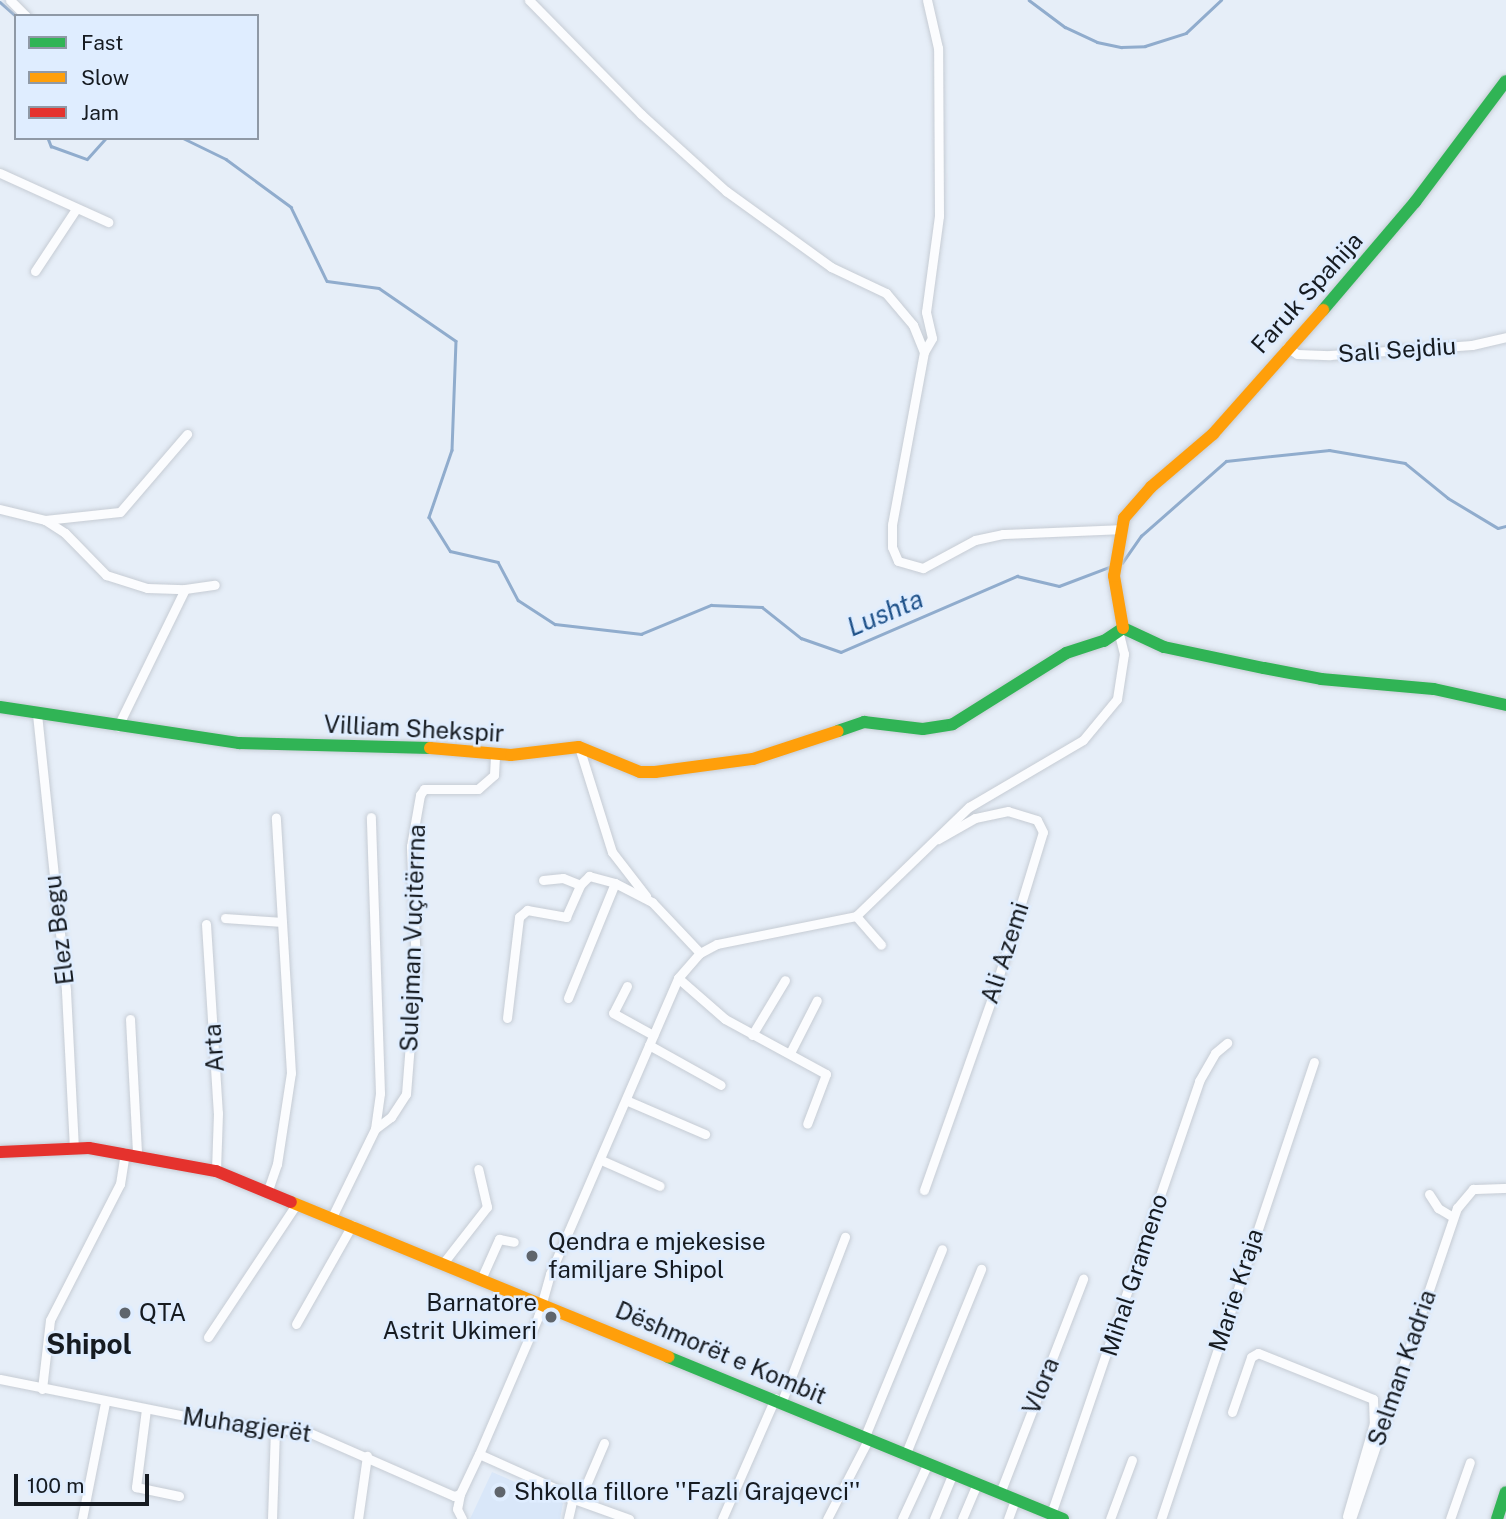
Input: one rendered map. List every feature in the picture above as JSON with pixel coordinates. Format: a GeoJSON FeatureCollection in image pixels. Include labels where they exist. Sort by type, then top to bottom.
{"type":"FeatureCollection","features":[{"type":"Feature","properties":{"kind":"street"},"geometry":{"type":"LineString","coordinates":[[10,0],[24,14]]}},
{"type":"Feature","properties":{"kind":"street"},"geometry":{"type":"LineString","coordinates":[[529,0],[641,114],[746,207],[831,267],[886,293],[913,325],[924,352]]}},
{"type":"Feature","properties":{"kind":"street"},"geometry":{"type":"LineString","coordinates":[[459,1518],[460,1494],[678,978],[700,953],[732,939],[856,915],[969,807],[1050,763],[1100,725],[1121,684],[1124,654],[1114,576],[1121,528],[995,535],[975,540],[923,568],[898,561],[892,547],[892,525],[924,352],[932,338],[926,312],[939,216],[938,47],[927,0]]}},
{"type":"Feature","properties":{"kind":"street","name":"Faruk Spahija"},"geometry":{"type":"LineString","coordinates":[[1121,528],[1151,487],[1213,434],[1415,202],[1506,81]]}},
{"type":"Feature","properties":{"kind":"street"},"geometry":{"type":"LineString","coordinates":[[0,173],[108,222]]}},
{"type":"Feature","properties":{"kind":"street"},"geometry":{"type":"LineString","coordinates":[[35,271],[76,209]]}},
{"type":"Feature","properties":{"kind":"street","name":"Sali Sejdiu"},"geometry":{"type":"LineString","coordinates":[[1287,348],[1297,354],[1330,355],[1481,345],[1506,337]]}},
{"type":"Feature","properties":{"kind":"street"},"geometry":{"type":"LineString","coordinates":[[0,509],[45,520],[120,512],[187,433]]}},
{"type":"Feature","properties":{"kind":"street"},"geometry":{"type":"LineString","coordinates":[[45,520],[74,541],[106,575],[147,588],[185,589],[215,585]]}},
{"type":"Feature","properties":{"kind":"street"},"geometry":{"type":"LineString","coordinates":[[118,726],[185,589]]}},
{"type":"Feature","properties":{"kind":"street"},"geometry":{"type":"LineString","coordinates":[[1121,631],[1164,647],[1321,679],[1434,689],[1506,705]]}},
{"type":"Feature","properties":{"kind":"street","name":"Villiam Shekspir"},"geometry":{"type":"LineString","coordinates":[[0,707],[239,743],[411,747],[495,755],[579,747],[640,772],[655,772],[753,760],[864,722],[937,728],[968,717],[1066,653],[1121,631]]}},
{"type":"Feature","properties":{"kind":"street","name":"Elez Begu"},"geometry":{"type":"LineString","coordinates":[[37,714],[66,991],[74,1147]]}},
{"type":"Feature","properties":{"kind":"street"},"geometry":{"type":"LineString","coordinates":[[579,747],[612,852],[646,898],[700,953]]}},
{"type":"Feature","properties":{"kind":"street","name":"Sulejman Vuçitërrna"},"geometry":{"type":"LineString","coordinates":[[375,1129],[391,1117],[407,1094],[416,967],[411,846],[420,795],[424,789],[478,789],[494,775],[495,755]]}},
{"type":"Feature","properties":{"kind":"street","name":"Ali Azemi"},"geometry":{"type":"LineString","coordinates":[[925,1189],[998,981],[1043,832],[1037,820],[1008,811],[975,818],[937,838]]}},
{"type":"Feature","properties":{"kind":"street"},"geometry":{"type":"LineString","coordinates":[[268,1190],[278,1164],[291,1073],[276,817]]}},
{"type":"Feature","properties":{"kind":"street","name":"Sulejman Vuçitërrna"},"geometry":{"type":"LineString","coordinates":[[332,1217],[375,1129],[381,1037],[371,817]]}},
{"type":"Feature","properties":{"kind":"street"},"geometry":{"type":"LineString","coordinates":[[507,1018],[519,917],[527,910],[566,917],[580,885],[589,876],[615,883],[646,898]]}},
{"type":"Feature","properties":{"kind":"street"},"geometry":{"type":"LineString","coordinates":[[543,880],[563,878],[580,885]]}},
{"type":"Feature","properties":{"kind":"street"},"geometry":{"type":"LineString","coordinates":[[568,998],[615,883]]}},
{"type":"Feature","properties":{"kind":"street"},"geometry":{"type":"LineString","coordinates":[[856,915],[881,945]]}},
{"type":"Feature","properties":{"kind":"street"},"geometry":{"type":"LineString","coordinates":[[225,918],[282,922]]}},
{"type":"Feature","properties":{"kind":"street","name":"Arta"},"geometry":{"type":"LineString","coordinates":[[206,924],[218,1113],[216,1171]]}},
{"type":"Feature","properties":{"kind":"street"},"geometry":{"type":"LineString","coordinates":[[678,978],[711,1008],[752,1035],[826,1074],[807,1124]]}},
{"type":"Feature","properties":{"kind":"street"},"geometry":{"type":"LineString","coordinates":[[752,1035],[785,980]]}},
{"type":"Feature","properties":{"kind":"street"},"geometry":{"type":"LineString","coordinates":[[627,985],[613,1013],[721,1085]]}},
{"type":"Feature","properties":{"kind":"street"},"geometry":{"type":"LineString","coordinates":[[790,1053],[817,1000]]}},
{"type":"Feature","properties":{"kind":"street"},"geometry":{"type":"LineString","coordinates":[[42,1388],[50,1320],[116,1193],[131,1153],[130,1019]]}},
{"type":"Feature","properties":{"kind":"street","name":"Mihal Grameno"},"geometry":{"type":"LineString","coordinates":[[1058,1517],[1196,1089],[1215,1053],[1227,1043]]}},
{"type":"Feature","properties":{"kind":"street","name":"Marie Kraja"},"geometry":{"type":"LineString","coordinates":[[1161,1519],[1314,1062]]}},
{"type":"Feature","properties":{"kind":"street"},"geometry":{"type":"LineString","coordinates":[[628,1101],[705,1134]]}},
{"type":"Feature","properties":{"kind":"street","name":"Dëshmorët e Kombit"},"geometry":{"type":"LineString","coordinates":[[0,1151],[74,1147],[131,1153],[216,1171],[541,1301],[1058,1517]]}},
{"type":"Feature","properties":{"kind":"street"},"geometry":{"type":"LineString","coordinates":[[601,1160],[660,1186]]}},
{"type":"Feature","properties":{"kind":"street"},"geometry":{"type":"LineString","coordinates":[[444,1262],[486,1207],[478,1169]]}},
{"type":"Feature","properties":{"kind":"street","name":"Selman Kadria"},"geometry":{"type":"LineString","coordinates":[[1349,1519],[1453,1217],[1473,1189],[1506,1188]]}},
{"type":"Feature","properties":{"kind":"street"},"geometry":{"type":"LineString","coordinates":[[1429,1194],[1438,1209],[1453,1217]]}},
{"type":"Feature","properties":{"kind":"street"},"geometry":{"type":"LineString","coordinates":[[208,1337],[297,1203]]}},
{"type":"Feature","properties":{"kind":"street"},"geometry":{"type":"LineString","coordinates":[[296,1324],[352,1225]]}},
{"type":"Feature","properties":{"kind":"street"},"geometry":{"type":"LineString","coordinates":[[722,1519],[778,1400],[845,1237]]}},
{"type":"Feature","properties":{"kind":"street"},"geometry":{"type":"LineString","coordinates":[[482,1277],[499,1239],[514,1242]]}},
{"type":"Feature","properties":{"kind":"street"},"geometry":{"type":"LineString","coordinates":[[827,1519],[867,1437],[942,1249]]}},
{"type":"Feature","properties":{"kind":"street"},"geometry":{"type":"LineString","coordinates":[[906,1453],[981,1269]]}},
{"type":"Feature","properties":{"kind":"street","name":"Vlora"},"geometry":{"type":"LineString","coordinates":[[1000,1493],[1083,1279]]}},
{"type":"Feature","properties":{"kind":"street","name":"Selman Kadria"},"geometry":{"type":"LineString","coordinates":[[1233,1412],[1251,1357],[1258,1353],[1374,1399],[1374,1423],[1349,1519]]}},
{"type":"Feature","properties":{"kind":"street","name":"Muhagjerët"},"geometry":{"type":"LineString","coordinates":[[0,1379],[146,1409],[308,1432],[367,1456],[447,1494],[460,1494]]}},
{"type":"Feature","properties":{"kind":"street"},"geometry":{"type":"LineString","coordinates":[[82,1519],[106,1402]]}},
{"type":"Feature","properties":{"kind":"street"},"geometry":{"type":"LineString","coordinates":[[146,1409],[136,1487],[179,1496]]}},
{"type":"Feature","properties":{"kind":"street"},"geometry":{"type":"LineString","coordinates":[[272,1519],[275,1429]]}},
{"type":"Feature","properties":{"kind":"street"},"geometry":{"type":"LineString","coordinates":[[568,1519],[575,1498],[604,1443]]}},
{"type":"Feature","properties":{"kind":"street"},"geometry":{"type":"LineString","coordinates":[[479,1454],[561,1489],[575,1498],[629,1519]]}},
{"type":"Feature","properties":{"kind":"street"},"geometry":{"type":"LineString","coordinates":[[358,1519],[367,1456]]}},
{"type":"Feature","properties":{"kind":"street"},"geometry":{"type":"LineString","coordinates":[[1111,1519],[1132,1461]]}},
{"type":"Feature","properties":{"kind":"street"},"geometry":{"type":"LineString","coordinates":[[1450,1519],[1470,1462]]}},
{"type":"Feature","properties":{"kind":"street"},"geometry":{"type":"LineString","coordinates":[[902,1519],[928,1463]]}},
{"type":"Feature","properties":{"kind":"street"},"geometry":{"type":"LineString","coordinates":[[934,1519],[953,1473]]}},
{"type":"Feature","properties":{"kind":"street"},"geometry":{"type":"LineString","coordinates":[[962,1519],[977,1484]]}},
{"type":"Feature","properties":{"kind":"street"},"geometry":{"type":"LineString","coordinates":[[1497,1519],[1506,1492]]}},
{"type":"Feature","properties":{"kind":"street"},"geometry":{"type":"LineString","coordinates":[[1008,1519],[1015,1500]]}},
{"type":"Feature","properties":{"kind":"shaded area"},"geometry":{"type":"Polygon","coordinates":[[[492,1472],[563,1503],[560,1519],[470,1519],[492,1472]]]}},
{"type":"Feature","properties":{"kind":"waterway"},"geometry":{"type":"LineString","coordinates":[[1029,0],[1065,27],[1097,42],[1121,47],[1145,46],[1186,33],[1221,0]]}},
{"type":"Feature","properties":{"kind":"waterway","name":"Lushta"},"geometry":{"type":"LineString","coordinates":[[0,2],[14,14]]}},
{"type":"Feature","properties":{"kind":"waterway","name":"Lushta"},"geometry":{"type":"LineString","coordinates":[[49,140],[51,146],[87,159],[104,140]]}},
{"type":"Feature","properties":{"kind":"waterway","name":"Lushta"},"geometry":{"type":"LineString","coordinates":[[187,140],[226,159],[291,207],[327,281],[379,288],[456,341],[452,450],[429,517],[450,551],[498,562],[518,600],[555,624],[641,634],[711,605],[762,607],[801,638],[841,652],[1017,576],[1059,586],[1112,566]]}},
{"type":"Feature","properties":{"kind":"waterway","name":"Lushta"},"geometry":{"type":"LineString","coordinates":[[1122,563],[1141,536],[1226,461],[1329,450],[1405,463],[1448,498],[1498,528],[1506,526]]}},
{"type":"Feature","properties":{"kind":"traffic: fast"},"geometry":{"type":"LineString","coordinates":[[1323,310],[1415,202],[1506,81]]}},
{"type":"Feature","properties":{"kind":"traffic: fast"},"geometry":{"type":"LineString","coordinates":[[1123,628],[1164,647],[1264,668],[1321,679],[1434,689],[1506,705]]}},
{"type":"Feature","properties":{"kind":"traffic: fast"},"geometry":{"type":"LineString","coordinates":[[838,731],[864,722],[923,729],[953,724],[1066,653],[1104,641],[1123,628]]}},
{"type":"Feature","properties":{"kind":"traffic: fast"},"geometry":{"type":"LineString","coordinates":[[0,707],[239,743],[430,748]]}},
{"type":"Feature","properties":{"kind":"traffic: fast"},"geometry":{"type":"LineString","coordinates":[[668,1357],[1063,1519]]}},
{"type":"Feature","properties":{"kind":"traffic: fast"},"geometry":{"type":"LineString","coordinates":[[1497,1519],[1506,1492]]}},
{"type":"Feature","properties":{"kind":"traffic: slow"},"geometry":{"type":"LineString","coordinates":[[1123,628],[1114,576],[1124,518],[1151,487],[1213,434],[1323,310]]}},
{"type":"Feature","properties":{"kind":"traffic: slow"},"geometry":{"type":"LineString","coordinates":[[430,748],[511,755],[579,747],[640,772],[655,772],[753,759],[838,731]]}},
{"type":"Feature","properties":{"kind":"traffic: slow"},"geometry":{"type":"LineString","coordinates":[[291,1202],[668,1357]]}},
{"type":"Feature","properties":{"kind":"traffic: jam"},"geometry":{"type":"LineString","coordinates":[[0,1152],[89,1148],[216,1171],[291,1202]]}},
{"type":"Feature","properties":{"kind":"place","name":"Qendra e mjekesise familjare Shipol"},"geometry":{"type":"Point","coordinates":[532,1256]}},
{"type":"Feature","properties":{"kind":"place","name":"QTA"},"geometry":{"type":"Point","coordinates":[125,1313]}},
{"type":"Feature","properties":{"kind":"place","name":"Barnatore Astrit Ukimeri"},"geometry":{"type":"Point","coordinates":[551,1317]}},
{"type":"Feature","properties":{"kind":"place","name":"Shkolla fillore ''Fazli Grajqevci''"},"geometry":{"type":"Point","coordinates":[500,1492]}},
{"type":"Feature","properties":{"kind":"district","name":"Shipol"},"geometry":{"type":"Point","coordinates":[89,1344]}}]}
